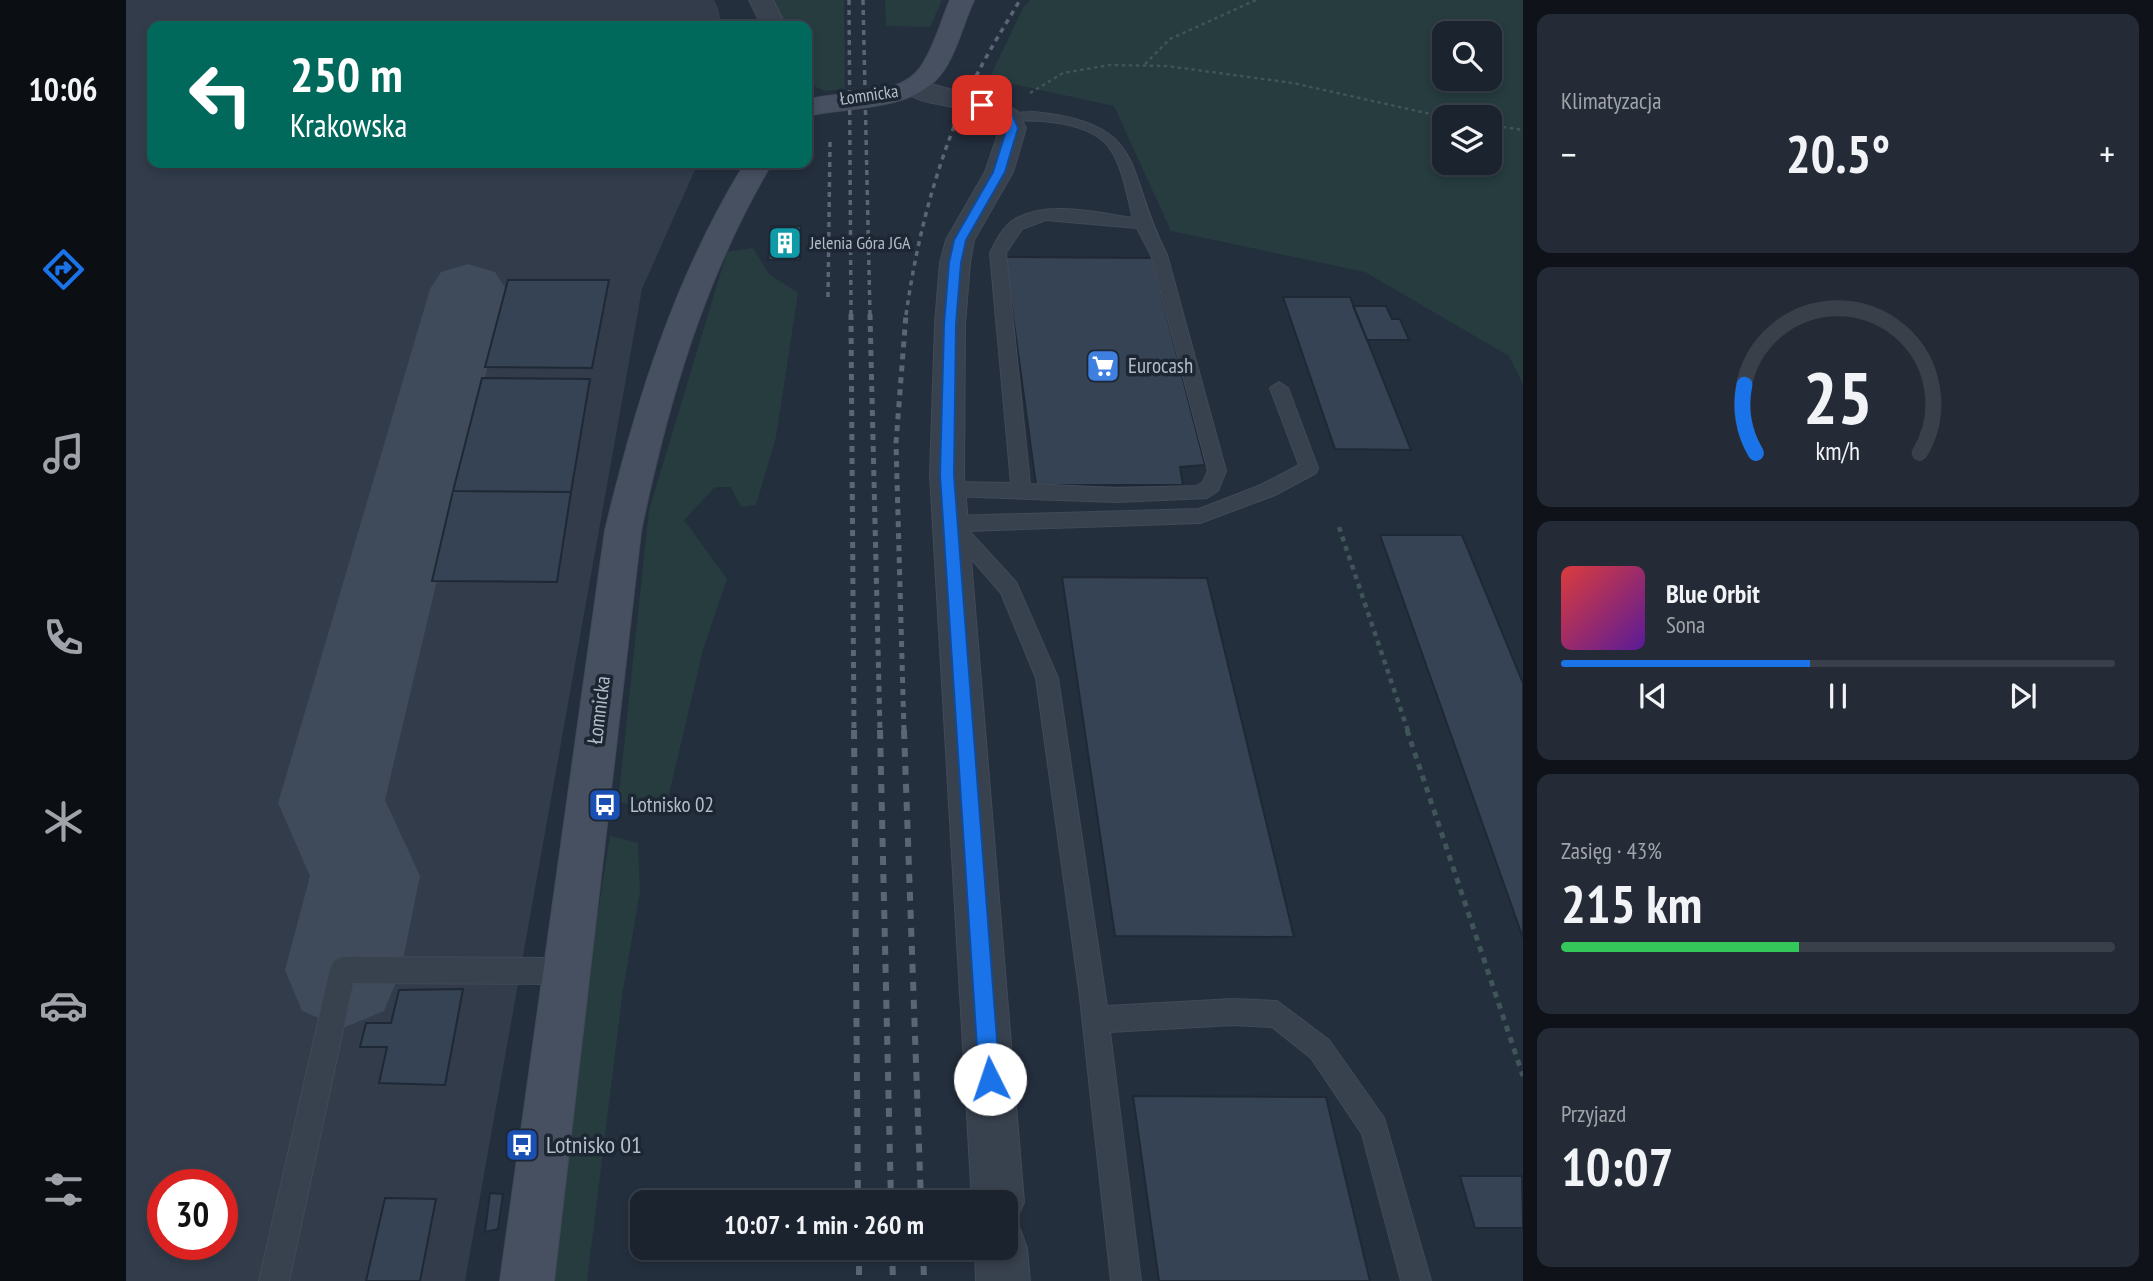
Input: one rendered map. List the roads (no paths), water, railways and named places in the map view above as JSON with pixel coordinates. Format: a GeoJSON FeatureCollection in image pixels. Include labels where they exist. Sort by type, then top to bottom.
{"type":"FeatureCollection","features":[{"type":"Feature","properties":{"kind":"street"},"geometry":{"type":"LineString","coordinates":[[761,0],[772,21]]}},
{"type":"Feature","properties":{"kind":"street","name":"Łomnicka"},"geometry":{"type":"LineString","coordinates":[[812,105],[893,94],[913,88],[922,82],[935,65],[962,0]]}},
{"type":"Feature","properties":{"kind":"street"},"geometry":{"type":"LineString","coordinates":[[913,88],[943,98],[982,105],[1008,117],[1013,128],[999,172],[960,240],[955,263],[950,324],[949,507],[997,1190]]}},
{"type":"Feature","properties":{"kind":"street","name":"Łomnicka"},"geometry":{"type":"LineString","coordinates":[[527,1281],[610,614],[632,486],[688,303],[721,228],[755,168]]}},
{"type":"Feature","properties":{"kind":"street"},"geometry":{"type":"LineString","coordinates":[[1002,1260],[1003,1281]]}},
{"type":"Feature","properties":{"kind":"lane"},"geometry":{"type":"LineString","coordinates":[[949,507],[1021,491],[1169,495],[1200,493],[1211,486],[1217,471],[1159,255],[1143,224],[1116,145],[1102,135],[1059,118],[1025,114],[1008,117]]}},
{"type":"Feature","properties":{"kind":"lane"},"geometry":{"type":"LineString","coordinates":[[1021,491],[998,253],[1006,236],[1023,220],[1066,215],[1143,224]]}},
{"type":"Feature","properties":{"kind":"lane"},"geometry":{"type":"LineString","coordinates":[[949,507],[1200,516],[1268,490],[1309,468],[1279,388]]}},
{"type":"Feature","properties":{"kind":"lane"},"geometry":{"type":"LineString","coordinates":[[949,507],[1009,588],[1047,678],[1095,1020],[1126,1281]]}},
{"type":"Feature","properties":{"kind":"lane"},"geometry":{"type":"LineString","coordinates":[[274,1281],[343,970],[567,971]]}},
{"type":"Feature","properties":{"kind":"lane"},"geometry":{"type":"LineString","coordinates":[[1095,1020],[1233,1012],[1276,1014],[1303,1035],[1320,1049],[1374,1128],[1416,1281]]}},
{"type":"Feature","properties":{"kind":"railway"},"geometry":{"type":"LineString","coordinates":[[849,0],[851,315]]}},
{"type":"Feature","properties":{"kind":"railway"},"geometry":{"type":"LineString","coordinates":[[863,0],[870,315]]}},
{"type":"Feature","properties":{"kind":"railway"},"geometry":{"type":"LineString","coordinates":[[906,315],[922,228],[958,116],[975,77],[1020,0]]}},
{"type":"Feature","properties":{"kind":"railway"},"geometry":{"type":"LineString","coordinates":[[828,297],[830,142]]}},
{"type":"Feature","properties":{"kind":"railway"},"geometry":{"type":"LineString","coordinates":[[851,314],[854,731]]}},
{"type":"Feature","properties":{"kind":"railway"},"geometry":{"type":"LineString","coordinates":[[870,314],[880,731]]}},
{"type":"Feature","properties":{"kind":"railway"},"geometry":{"type":"LineString","coordinates":[[904,731],[896,443],[906,314]]}},
{"type":"Feature","properties":{"kind":"railway"},"geometry":{"type":"LineString","coordinates":[[854,730],[858,1190]]}},
{"type":"Feature","properties":{"kind":"railway"},"geometry":{"type":"LineString","coordinates":[[880,730],[891,1190]]}},
{"type":"Feature","properties":{"kind":"railway"},"geometry":{"type":"LineString","coordinates":[[904,730],[921,1190]]}},
{"type":"Feature","properties":{"kind":"railway"},"geometry":{"type":"LineString","coordinates":[[859,1260],[859,1281]]}},
{"type":"Feature","properties":{"kind":"railway"},"geometry":{"type":"LineString","coordinates":[[892,1260],[893,1281]]}},
{"type":"Feature","properties":{"kind":"railway"},"geometry":{"type":"LineString","coordinates":[[923,1260],[924,1281]]}},
{"type":"Feature","properties":{"kind":"place","name":"Jelenia Góra JGA"},"geometry":{"type":"Point","coordinates":[785,243]}},
{"type":"Feature","properties":{"kind":"place","name":"Eurocash"},"geometry":{"type":"Point","coordinates":[1103,366]}},
{"type":"Feature","properties":{"kind":"place","name":"Lotnisko 02"},"geometry":{"type":"Point","coordinates":[605,805]}},
{"type":"Feature","properties":{"kind":"place","name":"Lotnisko 01"},"geometry":{"type":"Point","coordinates":[522,1145]}}]}
